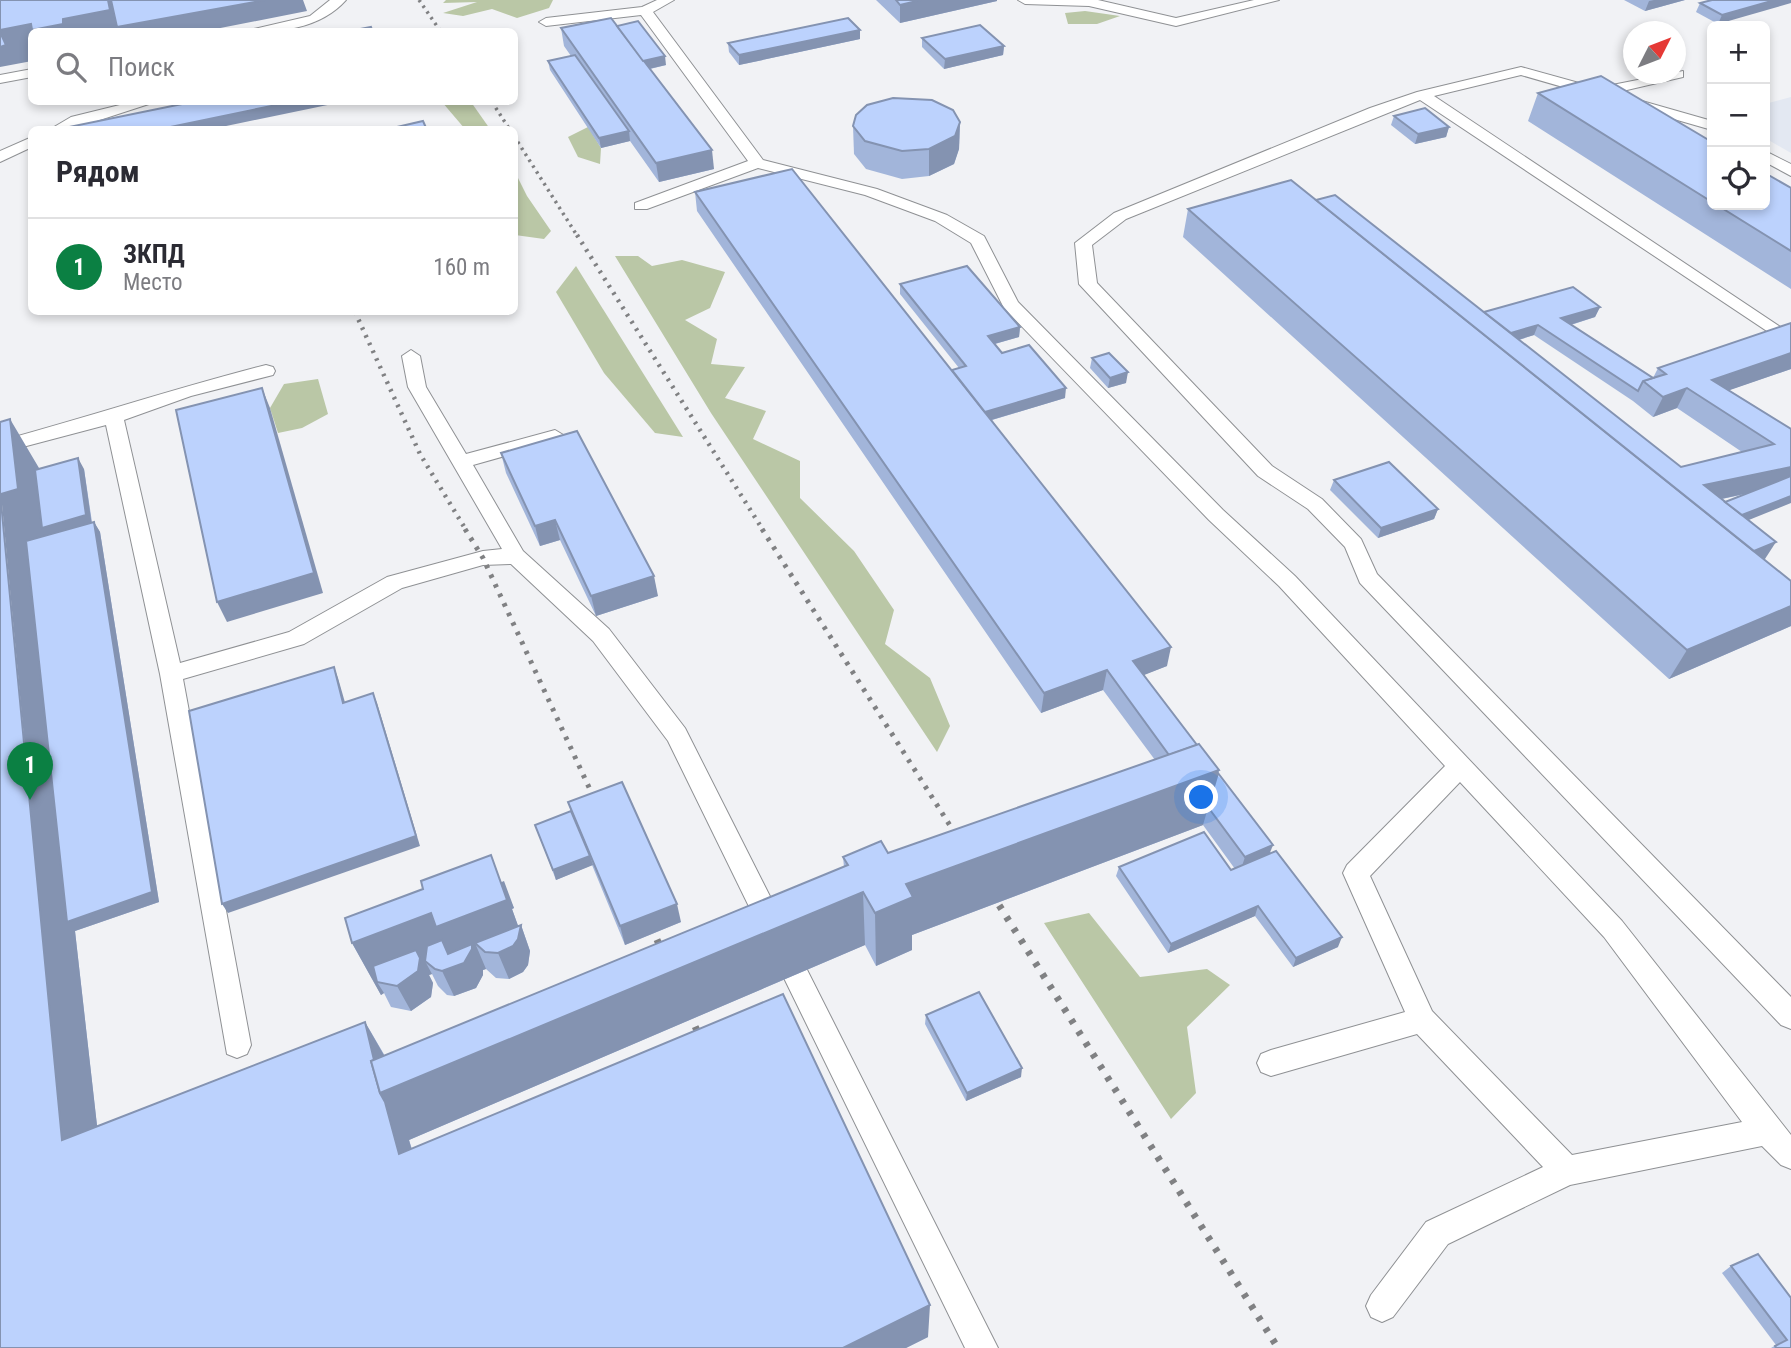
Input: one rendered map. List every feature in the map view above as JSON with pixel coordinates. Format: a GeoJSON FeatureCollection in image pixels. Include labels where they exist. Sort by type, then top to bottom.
{"type":"FeatureCollection","features":[{"type":"Feature","properties":{"kind":"lane"},"geometry":{"type":"LineString","coordinates":[[268,28],[314,19],[339,0]]}},
{"type":"Feature","properties":{"kind":"lane"},"geometry":{"type":"LineString","coordinates":[[547,22],[645,11],[667,0]]}},
{"type":"Feature","properties":{"kind":"lane"},"geometry":{"type":"LineString","coordinates":[[1025,0],[1089,2],[1176,22],[1272,0]]}},
{"type":"Feature","properties":{"kind":"lane"},"geometry":{"type":"LineString","coordinates":[[645,11],[757,163]]}},
{"type":"Feature","properties":{"kind":"lane"},"geometry":{"type":"LineString","coordinates":[[1707,125],[1521,71],[1422,95],[1375,111],[1120,215],[1083,243],[1088,284],[1265,471],[1315,504],[1335,524],[1354,544],[1368,578],[1791,1016]]}},
{"type":"Feature","properties":{"kind":"lane"},"geometry":{"type":"LineString","coordinates":[[0,79],[28,73]]}},
{"type":"Feature","properties":{"kind":"lane"},"geometry":{"type":"LineString","coordinates":[[1596,92],[1632,84]]}},
{"type":"Feature","properties":{"kind":"lane"},"geometry":{"type":"LineString","coordinates":[[1422,95],[1791,342]]}},
{"type":"Feature","properties":{"kind":"lane"},"geometry":{"type":"LineString","coordinates":[[64,126],[76,120],[136,105]]}},
{"type":"Feature","properties":{"kind":"lane"},"geometry":{"type":"LineString","coordinates":[[0,157],[28,143]]}},
{"type":"Feature","properties":{"kind":"lane"},"geometry":{"type":"LineString","coordinates":[[1770,159],[1791,171]]}},
{"type":"Feature","properties":{"kind":"lane"},"geometry":{"type":"LineString","coordinates":[[641,206],[757,163],[871,192],[941,218],[978,240],[1010,304],[1216,515],[1287,581],[1614,929],[1767,1131],[1791,1155]]}},
{"type":"Feature","properties":{"kind":"lane"},"geometry":{"type":"LineString","coordinates":[[411,356],[417,387],[516,556],[601,635],[677,735],[982,1348]]}},
{"type":"Feature","properties":{"kind":"lane"},"geometry":{"type":"LineString","coordinates":[[0,447],[114,417],[184,392],[266,371]]}},
{"type":"Feature","properties":{"kind":"lane"},"geometry":{"type":"LineString","coordinates":[[114,417],[171,674],[237,1045]]}},
{"type":"Feature","properties":{"kind":"lane"},"geometry":{"type":"LineString","coordinates":[[459,462],[555,436]]}},
{"type":"Feature","properties":{"kind":"lane"},"geometry":{"type":"LineString","coordinates":[[171,674],[296,638],[394,582],[483,558],[516,556]]}},
{"type":"Feature","properties":{"kind":"lane"},"geometry":{"type":"LineString","coordinates":[[1460,766],[1356,873],[1422,1020],[1567,1171]]}},
{"type":"Feature","properties":{"kind":"lane"},"geometry":{"type":"LineString","coordinates":[[1271,1063],[1422,1020]]}},
{"type":"Feature","properties":{"kind":"lane"},"geometry":{"type":"LineString","coordinates":[[1382,1306],[1437,1233],[1567,1171],[1767,1131]]}},
{"type":"Feature","properties":{"kind":"shaded area"},"geometry":{"type":"Polygon","coordinates":[[[1791,97],[1791,153],[1770,141],[1770,103],[1791,97]]]}},
{"type":"Feature","properties":{"kind":"green space"},"geometry":{"type":"Polygon","coordinates":[[[446,0],[553,0],[549,8],[517,18],[492,9],[463,16],[443,13],[477,2],[443,3],[446,0]]]}},
{"type":"Feature","properties":{"kind":"green space"},"geometry":{"type":"Polygon","coordinates":[[[1085,11],[1120,16],[1097,24],[1068,24],[1065,13],[1085,11]]]}},
{"type":"Feature","properties":{"kind":"green space"},"geometry":{"type":"Polygon","coordinates":[[[445,105],[473,105],[488,126],[462,126],[445,105]]]}},
{"type":"Feature","properties":{"kind":"green space"},"geometry":{"type":"Polygon","coordinates":[[[588,127],[601,148],[600,164],[578,157],[568,137],[588,127]]]}},
{"type":"Feature","properties":{"kind":"green space"},"geometry":{"type":"Polygon","coordinates":[[[518,178],[551,231],[544,239],[518,235],[518,178]]]}},
{"type":"Feature","properties":{"kind":"green space"},"geometry":{"type":"Polygon","coordinates":[[[615,256],[638,256],[652,266],[682,260],[725,272],[710,308],[685,320],[717,339],[711,364],[745,367],[725,398],[766,411],[753,439],[800,461],[800,498],[854,551],[894,610],[885,644],[930,678],[950,726],[937,752],[711,413],[615,256]]]}},
{"type":"Feature","properties":{"kind":"green space"},"geometry":{"type":"Polygon","coordinates":[[[576,266],[683,437],[655,433],[604,373],[556,292],[576,266]]]}},
{"type":"Feature","properties":{"kind":"green space"},"geometry":{"type":"Polygon","coordinates":[[[318,379],[328,414],[302,428],[278,433],[270,408],[284,384],[318,379]]]}},
{"type":"Feature","properties":{"kind":"green space"},"geometry":{"type":"Polygon","coordinates":[[[1089,913],[1140,977],[1207,969],[1230,985],[1187,1027],[1196,1093],[1171,1119],[1044,923],[1089,913]]]}},
{"type":"Feature","properties":{"kind":"building"},"geometry":{"type":"Polygon","coordinates":[[[0,0],[108,0],[110,10],[63,19],[63,24],[32,28],[31,24],[0,30],[0,0]]]}},
{"type":"Feature","properties":{"kind":"building"},"geometry":{"type":"Polygon","coordinates":[[[111,0],[265,0],[117,27],[111,0]]]}},
{"type":"Feature","properties":{"kind":"building"},"geometry":{"type":"Polygon","coordinates":[[[896,0],[921,0],[900,5],[896,0]]]}},
{"type":"Feature","properties":{"kind":"building"},"geometry":{"type":"Polygon","coordinates":[[[1712,0],[1775,0],[1722,15],[1700,3],[1712,0]]]}},
{"type":"Feature","properties":{"kind":"building"},"geometry":{"type":"Polygon","coordinates":[[[611,18],[712,150],[656,163],[561,28],[611,18]]]}},
{"type":"Feature","properties":{"kind":"building"},"geometry":{"type":"Polygon","coordinates":[[[848,18],[860,30],[739,55],[728,43],[848,18]]]}},
{"type":"Feature","properties":{"kind":"building"},"geometry":{"type":"Polygon","coordinates":[[[638,21],[665,56],[643,61],[617,26],[638,21]]]}},
{"type":"Feature","properties":{"kind":"building"},"geometry":{"type":"Polygon","coordinates":[[[980,25],[1004,46],[945,59],[922,38],[980,25]]]}},
{"type":"Feature","properties":{"kind":"building"},"geometry":{"type":"Polygon","coordinates":[[[0,32],[6,45],[0,47],[0,32]]]}},
{"type":"Feature","properties":{"kind":"building"},"geometry":{"type":"Polygon","coordinates":[[[575,55],[629,131],[599,138],[548,61],[575,55]]]}},
{"type":"Feature","properties":{"kind":"building"},"geometry":{"type":"Polygon","coordinates":[[[1601,76],[1707,139],[1707,199],[1538,93],[1601,76]]]}},
{"type":"Feature","properties":{"kind":"building"},"geometry":{"type":"Polygon","coordinates":[[[893,98],[932,100],[953,110],[960,122],[955,136],[929,149],[902,151],[865,141],[853,126],[856,115],[867,105],[893,98]]]}},
{"type":"Feature","properties":{"kind":"building"},"geometry":{"type":"Polygon","coordinates":[[[177,105],[276,105],[175,126],[74,126],[177,105]]]}},
{"type":"Feature","properties":{"kind":"building"},"geometry":{"type":"Polygon","coordinates":[[[1425,108],[1449,127],[1418,134],[1394,116],[1425,108]]]}},
{"type":"Feature","properties":{"kind":"building"},"geometry":{"type":"Polygon","coordinates":[[[423,121],[425,126],[401,126],[423,121]]]}},
{"type":"Feature","properties":{"kind":"building"},"geometry":{"type":"Polygon","coordinates":[[[792,169],[1171,647],[1133,661],[1197,745],[1169,755],[1107,670],[1044,693],[695,192],[792,169]]]}},
{"type":"Feature","properties":{"kind":"building"},"geometry":{"type":"Polygon","coordinates":[[[1770,176],[1791,188],[1791,251],[1725,210],[1770,210],[1770,176]]]}},
{"type":"Feature","properties":{"kind":"building"},"geometry":{"type":"Polygon","coordinates":[[[1291,180],[1791,581],[1791,606],[1687,650],[1188,209],[1291,180]]]}},
{"type":"Feature","properties":{"kind":"building"},"geometry":{"type":"Polygon","coordinates":[[[1335,195],[1681,467],[1774,444],[1687,388],[1663,397],[1643,381],[1666,374],[1658,368],[1791,323],[1791,353],[1712,380],[1791,429],[1791,467],[1704,485],[1776,542],[1754,551],[1316,200],[1335,195]]]}},
{"type":"Feature","properties":{"kind":"building"},"geometry":{"type":"Polygon","coordinates":[[[967,266],[1020,327],[988,336],[1002,353],[1029,345],[1066,388],[985,412],[952,370],[966,366],[900,284],[967,266]]]}},
{"type":"Feature","properties":{"kind":"building"},"geometry":{"type":"Polygon","coordinates":[[[1573,287],[1600,307],[1561,318],[1653,378],[1643,381],[1638,391],[1538,325],[1511,333],[1484,312],[1573,287]]]}},
{"type":"Feature","properties":{"kind":"building"},"geometry":{"type":"Polygon","coordinates":[[[1109,353],[1128,372],[1110,378],[1092,358],[1109,353]]]}},
{"type":"Feature","properties":{"kind":"building"},"geometry":{"type":"Polygon","coordinates":[[[262,388],[314,573],[217,602],[176,410],[262,388]]]}},
{"type":"Feature","properties":{"kind":"building"},"geometry":{"type":"Polygon","coordinates":[[[10,419],[18,489],[1,494],[1,502],[62,1140],[365,1022],[374,1060],[371,1061],[399,1154],[783,994],[930,1305],[843,1348],[0,1348],[0,422],[10,419]]]}},
{"type":"Feature","properties":{"kind":"building"},"geometry":{"type":"Polygon","coordinates":[[[577,431],[654,576],[591,596],[555,520],[535,526],[501,453],[577,431]]]}},
{"type":"Feature","properties":{"kind":"building"},"geometry":{"type":"Polygon","coordinates":[[[78,458],[86,515],[42,528],[35,470],[78,458]]]}},
{"type":"Feature","properties":{"kind":"building"},"geometry":{"type":"Polygon","coordinates":[[[1389,462],[1438,509],[1381,528],[1334,480],[1389,462]]]}},
{"type":"Feature","properties":{"kind":"building"},"geometry":{"type":"Polygon","coordinates":[[[1791,476],[1791,496],[1742,515],[1725,502],[1791,476]]]}},
{"type":"Feature","properties":{"kind":"building"},"geometry":{"type":"Polygon","coordinates":[[[94,522],[152,892],[67,922],[26,541],[94,522]]]}},
{"type":"Feature","properties":{"kind":"building"},"geometry":{"type":"Polygon","coordinates":[[[334,667],[343,703],[373,693],[416,836],[222,904],[189,711],[334,667]]]}},
{"type":"Feature","properties":{"kind":"building"},"geometry":{"type":"Polygon","coordinates":[[[1199,744],[1219,770],[906,884],[913,897],[875,913],[863,892],[380,1093],[371,1061],[848,865],[843,857],[881,841],[888,853],[1199,744]]]}},
{"type":"Feature","properties":{"kind":"building"},"geometry":{"type":"Polygon","coordinates":[[[1218,773],[1273,845],[1245,857],[1208,807],[1218,773]]]}},
{"type":"Feature","properties":{"kind":"building"},"geometry":{"type":"Polygon","coordinates":[[[622,782],[677,904],[620,926],[568,802],[622,782]]]}},
{"type":"Feature","properties":{"kind":"building"},"geometry":{"type":"Polygon","coordinates":[[[571,811],[590,856],[553,870],[535,825],[571,811]]]}},
{"type":"Feature","properties":{"kind":"building"},"geometry":{"type":"Polygon","coordinates":[[[1204,832],[1231,870],[1276,851],[1342,937],[1296,958],[1258,906],[1171,944],[1119,867],[1204,832]]]}},
{"type":"Feature","properties":{"kind":"building"},"geometry":{"type":"Polygon","coordinates":[[[491,855],[507,900],[436,927],[431,913],[352,943],[345,918],[423,889],[421,881],[491,855]]]}},
{"type":"Feature","properties":{"kind":"building"},"geometry":{"type":"Polygon","coordinates":[[[521,925],[518,939],[513,946],[498,953],[485,952],[475,943],[521,925]]]}},
{"type":"Feature","properties":{"kind":"building"},"geometry":{"type":"Polygon","coordinates":[[[442,940],[448,954],[472,944],[464,963],[442,971],[425,961],[427,946],[442,940]]]}},
{"type":"Feature","properties":{"kind":"building"},"geometry":{"type":"Polygon","coordinates":[[[416,950],[420,958],[418,971],[397,986],[377,982],[373,966],[416,950]]]}},
{"type":"Feature","properties":{"kind":"building"},"geometry":{"type":"Polygon","coordinates":[[[979,992],[1022,1068],[967,1093],[926,1015],[979,992]]]}},
{"type":"Feature","properties":{"kind":"building"},"geometry":{"type":"Polygon","coordinates":[[[1758,1254],[1791,1298],[1791,1348],[1776,1348],[1775,1346],[1787,1340],[1731,1266],[1758,1254]]]}},
{"type":"Feature","properties":{"kind":"railway"},"geometry":{"type":"LineString","coordinates":[[419,0],[438,28]]}},
{"type":"Feature","properties":{"kind":"railway"},"geometry":{"type":"LineString","coordinates":[[494,105],[507,126]]}},
{"type":"Feature","properties":{"kind":"railway"},"geometry":{"type":"LineString","coordinates":[[518,142],[578,237]]}},
{"type":"Feature","properties":{"kind":"railway"},"geometry":{"type":"LineString","coordinates":[[577,235],[763,530]]}},
{"type":"Feature","properties":{"kind":"railway"},"geometry":{"type":"LineString","coordinates":[[356,315],[420,454],[466,530]]}},
{"type":"Feature","properties":{"kind":"railway"},"geometry":{"type":"LineString","coordinates":[[465,529],[483,558],[599,809]]}},
{"type":"Feature","properties":{"kind":"railway"},"geometry":{"type":"LineString","coordinates":[[762,529],[963,846]]}},
{"type":"Feature","properties":{"kind":"railway"},"geometry":{"type":"LineString","coordinates":[[987,885],[993,895]]}},
{"type":"Feature","properties":{"kind":"railway"},"geometry":{"type":"LineString","coordinates":[[992,894],[1278,1348]]}},
{"type":"Feature","properties":{"kind":"railway"},"geometry":{"type":"LineString","coordinates":[[646,915],[666,960]]}},
{"type":"Feature","properties":{"kind":"railway"},"geometry":{"type":"LineString","coordinates":[[684,1002],[704,1046]]}},
{"type":"Feature","properties":{"kind":"place","name":"ЗКПД"},"geometry":{"type":"Point","coordinates":[30,800]}}]}
